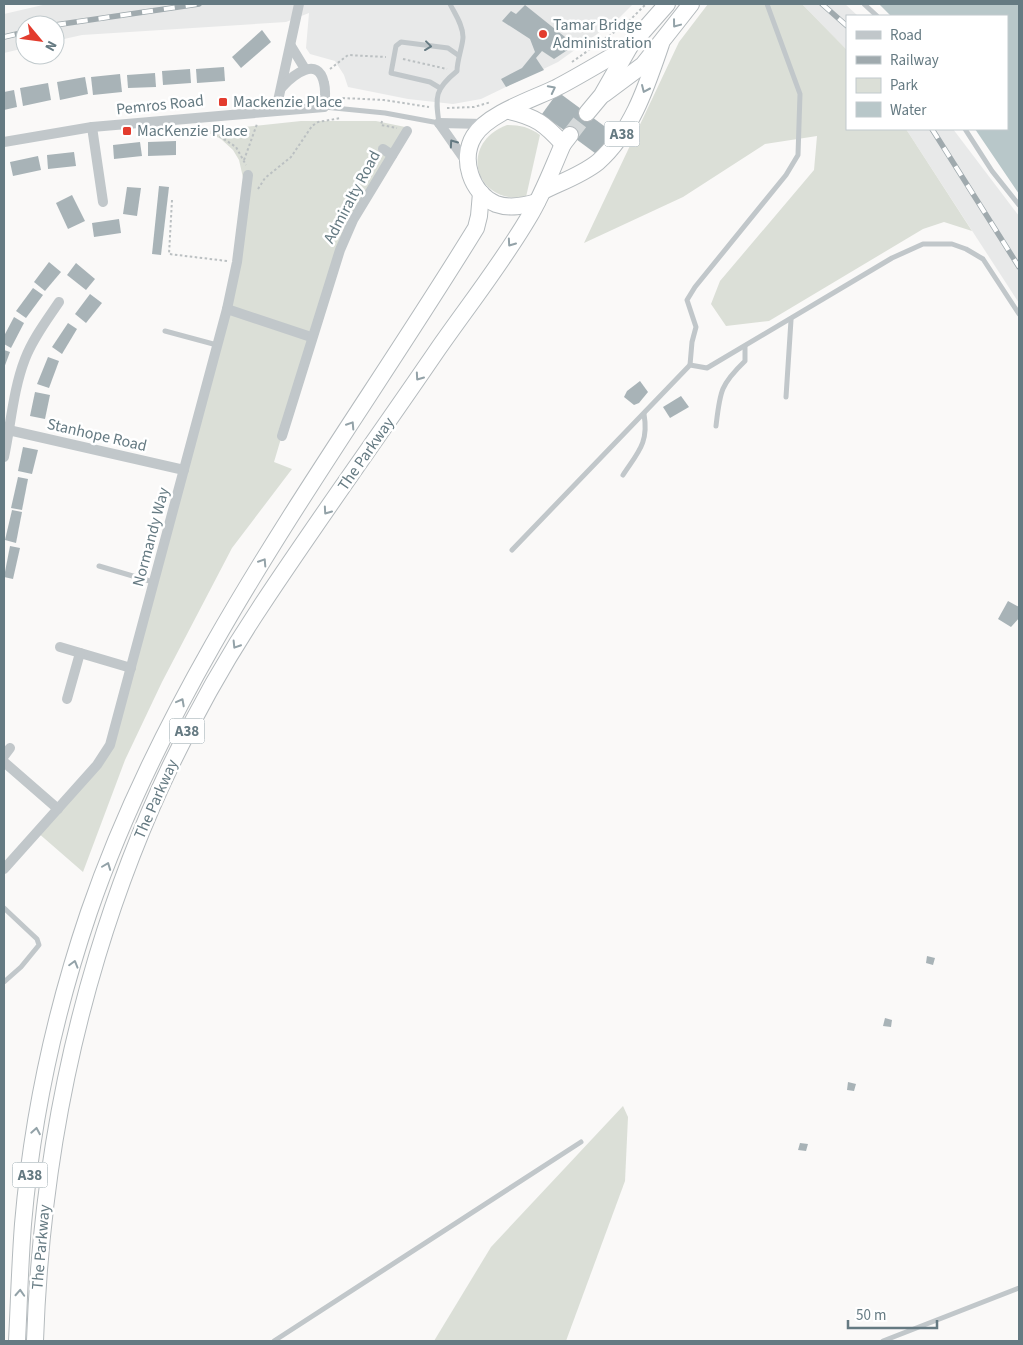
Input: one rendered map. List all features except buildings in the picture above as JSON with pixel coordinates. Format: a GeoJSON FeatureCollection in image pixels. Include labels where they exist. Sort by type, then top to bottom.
{"type":"FeatureCollection","features":[{"type":"Feature","properties":{"kind":"highway","name":"A38"},"geometry":{"type":"LineString","coordinates":[[586,113],[602,95],[630,46],[667,4]]}},
{"type":"Feature","properties":{"kind":"highway","name":"A38"},"geometry":{"type":"LineString","coordinates":[[602,95],[643,65],[662,44],[692,4]]}},
{"type":"Feature","properties":{"kind":"highway","name":"A38"},"geometry":{"type":"LineString","coordinates":[[540,196],[583,172],[597,162],[612,147],[635,111],[662,44]]}},
{"type":"Feature","properties":{"kind":"highway","name":"A38"},"geometry":{"type":"LineString","coordinates":[[508,111],[558,87],[630,46]]}},
{"type":"Feature","properties":{"kind":"highway"},"geometry":{"type":"LineString","coordinates":[[508,111],[529,115],[567,140],[540,196],[524,206],[509,207],[496,204],[481,193],[470,175],[468,163],[469,149],[474,135],[484,124],[508,111]]}},
{"type":"Feature","properties":{"kind":"highway","name":"The Parkway"},"geometry":{"type":"LineString","coordinates":[[17,1341],[23,1224],[44,1088],[60,1010],[74,961],[111,855],[140,786],[195,674],[236,604],[471,234],[479,216],[481,193]]}},
{"type":"Feature","properties":{"kind":"highway","name":"The Parkway"},"geometry":{"type":"LineString","coordinates":[[36,1341],[40,1242],[49,1168],[77,1022],[114,901],[168,770],[194,716],[262,604],[521,229],[540,196]]}},
{"type":"Feature","properties":{"kind":"street"},"geometry":{"type":"LineString","coordinates":[[276,110],[298,7]]}},
{"type":"Feature","properties":{"kind":"street"},"geometry":{"type":"LineString","coordinates":[[291,46],[305,69]]}},
{"type":"Feature","properties":{"kind":"street"},"geometry":{"type":"LineString","coordinates":[[282,86],[296,73],[305,69],[313,70],[321,77],[324,83],[324,107]]}},
{"type":"Feature","properties":{"kind":"street","name":"Pemros Road"},"geometry":{"type":"LineString","coordinates":[[4,142],[92,127],[324,107]]}},
{"type":"Feature","properties":{"kind":"street"},"geometry":{"type":"LineString","coordinates":[[439,123],[468,163]]}},
{"type":"Feature","properties":{"kind":"street","name":"Pemros Road"},"geometry":{"type":"LineString","coordinates":[[439,123],[484,124]]}},
{"type":"Feature","properties":{"kind":"street"},"geometry":{"type":"LineString","coordinates":[[92,127],[103,202]]}},
{"type":"Feature","properties":{"kind":"street","name":"Admiralty Road"},"geometry":{"type":"LineString","coordinates":[[282,436],[311,337],[343,243],[387,152],[406,131]]}},
{"type":"Feature","properties":{"kind":"street","name":"Normandy Way"},"geometry":{"type":"LineString","coordinates":[[4,870],[97,765],[110,745],[227,310],[237,262],[248,175]]}},
{"type":"Feature","properties":{"kind":"street"},"geometry":{"type":"LineString","coordinates":[[4,457],[7,430],[25,358],[39,330],[59,302]]}},
{"type":"Feature","properties":{"kind":"street"},"geometry":{"type":"LineString","coordinates":[[227,310],[311,337]]}},
{"type":"Feature","properties":{"kind":"street","name":"Stanhope Road"},"geometry":{"type":"LineString","coordinates":[[7,430],[184,470]]}},
{"type":"Feature","properties":{"kind":"street"},"geometry":{"type":"LineString","coordinates":[[60,647],[131,668]]}},
{"type":"Feature","properties":{"kind":"street"},"geometry":{"type":"LineString","coordinates":[[67,699],[80,653]]}},
{"type":"Feature","properties":{"kind":"street"},"geometry":{"type":"LineString","coordinates":[[4,762],[58,809]]}},
{"type":"Feature","properties":{"kind":"lane"},"geometry":{"type":"LineString","coordinates":[[439,123],[435,103],[440,88],[457,71],[458,55],[463,38],[462,27],[450,4]]}},
{"type":"Feature","properties":{"kind":"lane"},"geometry":{"type":"LineString","coordinates":[[512,550],[690,365],[692,342],[696,327],[687,300],[695,287],[786,174],[798,155],[800,94],[767,4]]}},
{"type":"Feature","properties":{"kind":"lane"},"geometry":{"type":"LineString","coordinates":[[864,4],[876,15]]}},
{"type":"Feature","properties":{"kind":"lane"},"geometry":{"type":"LineString","coordinates":[[440,88],[430,82],[391,73],[396,46],[401,42],[448,48],[458,55]]}},
{"type":"Feature","properties":{"kind":"lane","name":"Pemros Road"},"geometry":{"type":"LineString","coordinates":[[324,107],[439,123]]}},
{"type":"Feature","properties":{"kind":"lane"},"geometry":{"type":"LineString","coordinates":[[966,130],[992,171],[1019,205]]}},
{"type":"Feature","properties":{"kind":"lane"},"geometry":{"type":"LineString","coordinates":[[690,365],[707,368],[791,320],[892,258],[923,244],[952,244],[983,259],[1019,314]]}},
{"type":"Feature","properties":{"kind":"lane"},"geometry":{"type":"LineString","coordinates":[[786,397],[791,320]]}},
{"type":"Feature","properties":{"kind":"lane"},"geometry":{"type":"LineString","coordinates":[[165,331],[218,345]]}},
{"type":"Feature","properties":{"kind":"lane"},"geometry":{"type":"LineString","coordinates":[[716,426],[719,398],[727,378],[745,361],[745,347]]}},
{"type":"Feature","properties":{"kind":"lane"},"geometry":{"type":"LineString","coordinates":[[623,475],[642,445],[647,430],[644,414]]}},
{"type":"Feature","properties":{"kind":"lane"},"geometry":{"type":"LineString","coordinates":[[99,566],[154,582]]}},
{"type":"Feature","properties":{"kind":"lane"},"geometry":{"type":"LineString","coordinates":[[4,908],[37,939],[39,945],[21,967],[4,982]]}},
{"type":"Feature","properties":{"kind":"lane"},"geometry":{"type":"LineString","coordinates":[[274,1341],[581,1142]]}},
{"type":"Feature","properties":{"kind":"lane"},"geometry":{"type":"LineString","coordinates":[[883,1341],[1019,1288]]}},
{"type":"Feature","properties":{"kind":"path"},"geometry":{"type":"LineString","coordinates":[[566,66],[636,16],[646,4]]}},
{"type":"Feature","properties":{"kind":"path"},"geometry":{"type":"LineString","coordinates":[[321,77],[342,58]]}},
{"type":"Feature","properties":{"kind":"path"},"geometry":{"type":"LineString","coordinates":[[246,198],[254,195],[265,178],[291,157],[312,126],[318,122],[341,118],[342,98],[384,100],[437,108],[474,107],[493,101]]}},
{"type":"Feature","properties":{"kind":"path"},"geometry":{"type":"LineString","coordinates":[[244,160],[261,111]]}},
{"type":"Feature","properties":{"kind":"path"},"geometry":{"type":"LineString","coordinates":[[189,118],[224,137],[236,147],[244,160],[248,175]]}},
{"type":"Feature","properties":{"kind":"path"},"geometry":{"type":"LineString","coordinates":[[382,120],[381,125],[388,126]]}},
{"type":"Feature","properties":{"kind":"path"},"geometry":{"type":"LineString","coordinates":[[172,200],[169,254],[237,262]]}},
{"type":"Feature","properties":{"kind":"shaded area"},"geometry":{"type":"Polygon","coordinates":[[[47,4],[633,4],[618,19],[558,62],[481,99],[453,104],[408,99],[348,87],[344,75],[335,61],[310,54],[306,48],[309,13],[286,22],[82,35],[65,39],[65,15],[15,15],[15,50],[4,53],[4,14],[47,4]]]}},
{"type":"Feature","properties":{"kind":"shaded area"},"geometry":{"type":"Polygon","coordinates":[[[802,4],[845,4],[857,15],[846,15],[846,49],[802,4]]]}},
{"type":"Feature","properties":{"kind":"shaded area"},"geometry":{"type":"Polygon","coordinates":[[[907,130],[954,130],[1019,216],[1019,303],[907,130]]]}},
{"type":"Feature","properties":{"kind":"green space"},"geometry":{"type":"Polygon","coordinates":[[[708,4],[802,4],[846,49],[846,130],[907,130],[972,231],[944,222],[923,229],[769,321],[726,326],[711,304],[720,281],[814,170],[817,136],[765,144],[683,197],[584,243],[679,42],[708,4]]]}},
{"type":"Feature","properties":{"kind":"green space"},"geometry":{"type":"Polygon","coordinates":[[[301,121],[376,121],[410,128],[353,220],[311,337],[274,462],[292,469],[232,548],[162,682],[125,760],[83,872],[37,832],[110,745],[227,310],[244,182],[239,160],[233,150],[221,139],[205,131],[301,121]]]}},
{"type":"Feature","properties":{"kind":"green space"},"geometry":{"type":"Polygon","coordinates":[[[507,125],[524,127],[540,135],[526,197],[508,197],[494,192],[484,182],[479,171],[478,158],[482,145],[492,134],[507,125]]]}},
{"type":"Feature","properties":{"kind":"green space"},"geometry":{"type":"Polygon","coordinates":[[[623,1106],[628,1117],[625,1181],[566,1341],[434,1341],[491,1247],[623,1106]]]}},
{"type":"Feature","properties":{"kind":"water"},"geometry":{"type":"Polygon","coordinates":[[[879,4],[1019,4],[1019,194],[976,130],[1008,130],[1008,15],[890,15],[879,4]]]}},
{"type":"Feature","properties":{"kind":"tunnel"},"geometry":{"type":"LineString","coordinates":[[570,135],[587,113]]}},
{"type":"Feature","properties":{"kind":"railway"},"geometry":{"type":"LineString","coordinates":[[65,24],[199,4]]}},
{"type":"Feature","properties":{"kind":"railway"},"geometry":{"type":"LineString","coordinates":[[822,4],[846,25]]}},
{"type":"Feature","properties":{"kind":"railway"},"geometry":{"type":"LineString","coordinates":[[4,37],[15,34]]}},
{"type":"Feature","properties":{"kind":"railway"},"geometry":{"type":"LineString","coordinates":[[933,130],[1019,267]]}},
{"type":"Feature","properties":{"kind":"place","name":"Tamar Bridge Administration"},"geometry":{"type":"Point","coordinates":[543,34]}},
{"type":"Feature","properties":{"kind":"place","name":"Mackenzie Place"},"geometry":{"type":"Point","coordinates":[223,102]}},
{"type":"Feature","properties":{"kind":"place","name":"MacKenzie Place"},"geometry":{"type":"Point","coordinates":[127,131]}}]}
